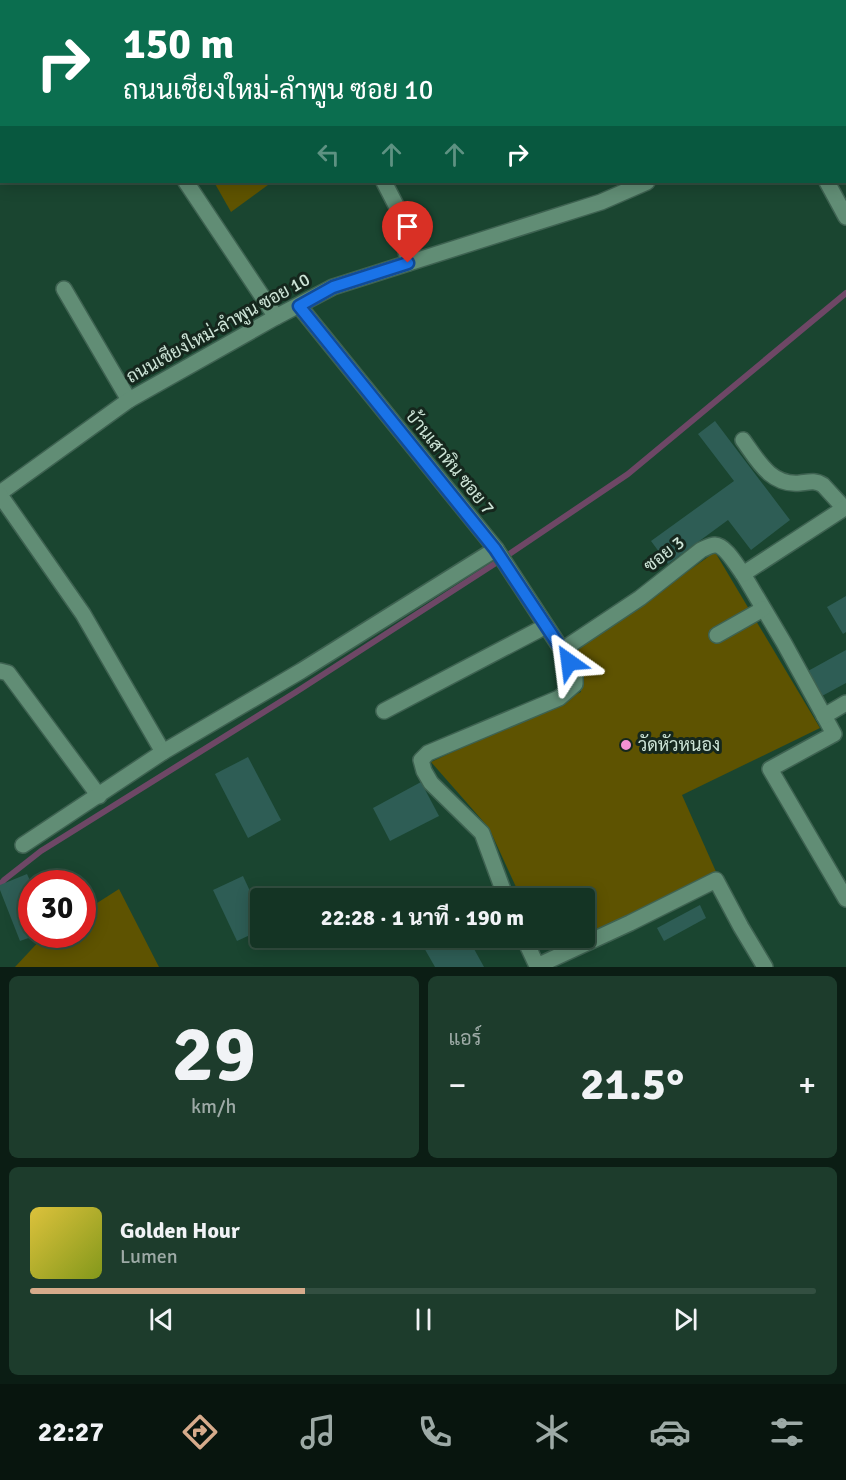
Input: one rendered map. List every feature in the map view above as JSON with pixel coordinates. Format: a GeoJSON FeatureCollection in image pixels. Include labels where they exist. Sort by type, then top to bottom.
{"type":"FeatureCollection","features":[{"type":"Feature","properties":{"kind":"street"},"geometry":{"type":"LineString","coordinates":[[187,183],[276,317]]}},
{"type":"Feature","properties":{"kind":"street"},"geometry":{"type":"LineString","coordinates":[[385,183],[400,213],[408,263]]}},
{"type":"Feature","properties":{"kind":"street","name":"ถนนเชียงใหม่-ลำพูน ซอย 10"},"geometry":{"type":"LineString","coordinates":[[0,494],[129,400],[333,287],[601,202],[644,183]]}},
{"type":"Feature","properties":{"kind":"street"},"geometry":{"type":"LineString","coordinates":[[828,183],[846,217]]}},
{"type":"Feature","properties":{"kind":"street"},"geometry":{"type":"LineString","coordinates":[[64,289],[129,400]]}},
{"type":"Feature","properties":{"kind":"street","name":"บ้านเสาหิน ซอย 7"},"geometry":{"type":"LineString","coordinates":[[299,306],[495,549],[562,650],[576,679],[575,684],[559,698],[428,753],[421,760],[431,783],[482,833],[502,888]]}},
{"type":"Feature","properties":{"kind":"street"},"geometry":{"type":"LineString","coordinates":[[743,440],[772,476],[790,483],[819,482],[845,508],[743,574]]}},
{"type":"Feature","properties":{"kind":"street"},"geometry":{"type":"LineString","coordinates":[[0,494],[83,614],[163,752]]}},
{"type":"Feature","properties":{"kind":"street","name":"ซอย 3"},"geometry":{"type":"LineString","coordinates":[[562,650],[640,598],[701,550],[712,544],[720,545],[743,574],[824,716]]}},
{"type":"Feature","properties":{"kind":"street"},"geometry":{"type":"LineString","coordinates":[[23,845],[163,752],[301,671],[495,549]]}},
{"type":"Feature","properties":{"kind":"street"},"geometry":{"type":"LineString","coordinates":[[717,635],[763,609]]}},
{"type":"Feature","properties":{"kind":"street"},"geometry":{"type":"LineString","coordinates":[[384,711],[546,626]]}},
{"type":"Feature","properties":{"kind":"street"},"geometry":{"type":"LineString","coordinates":[[0,671],[8,673],[99,796]]}},
{"type":"Feature","properties":{"kind":"street"},"geometry":{"type":"LineString","coordinates":[[846,703],[824,716],[834,734],[770,769],[846,899]]}},
{"type":"Feature","properties":{"kind":"street"},"geometry":{"type":"LineString","coordinates":[[528,948],[537,967],[716,880],[765,967]]}},
{"type":"Feature","properties":{"kind":"shaded area"},"geometry":{"type":"Polygon","coordinates":[[[215,183],[271,183],[231,212],[215,183]]]}},
{"type":"Feature","properties":{"kind":"shaded area","name":"วัดหัวหนอง"},"geometry":{"type":"Polygon","coordinates":[[[715,552],[820,728],[682,795],[717,874],[595,931],[595,888],[516,888],[489,828],[431,762],[581,692],[577,665],[571,652],[590,641],[715,552]]]}},
{"type":"Feature","properties":{"kind":"shaded area"},"geometry":{"type":"Polygon","coordinates":[[[119,889],[159,967],[15,967],[33,948],[96,948],[96,904],[119,889]]]}},
{"type":"Feature","properties":{"kind":"building"},"geometry":{"type":"Polygon","coordinates":[[[715,421],[790,520],[751,550],[728,520],[668,564],[651,541],[734,481],[698,434],[715,421]]]}},
{"type":"Feature","properties":{"kind":"building"},"geometry":{"type":"Polygon","coordinates":[[[846,596],[846,632],[843,634],[827,607],[846,596]]]}},
{"type":"Feature","properties":{"kind":"building"},"geometry":{"type":"Polygon","coordinates":[[[846,650],[846,683],[822,696],[808,671],[846,650]]]}},
{"type":"Feature","properties":{"kind":"building"},"geometry":{"type":"Polygon","coordinates":[[[248,757],[281,820],[248,838],[215,774],[248,757]]]}},
{"type":"Feature","properties":{"kind":"building"},"geometry":{"type":"Polygon","coordinates":[[[421,782],[439,816],[390,841],[373,808],[421,782]]]}},
{"type":"Feature","properties":{"kind":"building"},"geometry":{"type":"Polygon","coordinates":[[[243,876],[250,891],[250,935],[237,941],[213,890],[243,876]]]}},
{"type":"Feature","properties":{"kind":"building"},"geometry":{"type":"Polygon","coordinates":[[[18,878],[18,936],[0,890],[0,885],[18,878]]]}},
{"type":"Feature","properties":{"kind":"building"},"geometry":{"type":"Polygon","coordinates":[[[700,905],[706,918],[664,941],[657,928],[700,905]]]}},
{"type":"Feature","properties":{"kind":"building"},"geometry":{"type":"Polygon","coordinates":[[[424,948],[474,948],[484,967],[435,967],[424,948]]]}},
{"type":"Feature","properties":{"kind":"waterway"},"geometry":{"type":"LineString","coordinates":[[0,885],[41,851],[296,692],[502,559],[628,474],[846,293]]}},
{"type":"Feature","properties":{"kind":"place","name":"วัดหัวหนอง"},"geometry":{"type":"Point","coordinates":[626,745]}},
{"type":"Feature","properties":{"kind":"route"},"geometry":{"type":"LineString","coordinates":[[408,263],[333,287],[299,306],[495,549],[569,662]]}}]}
